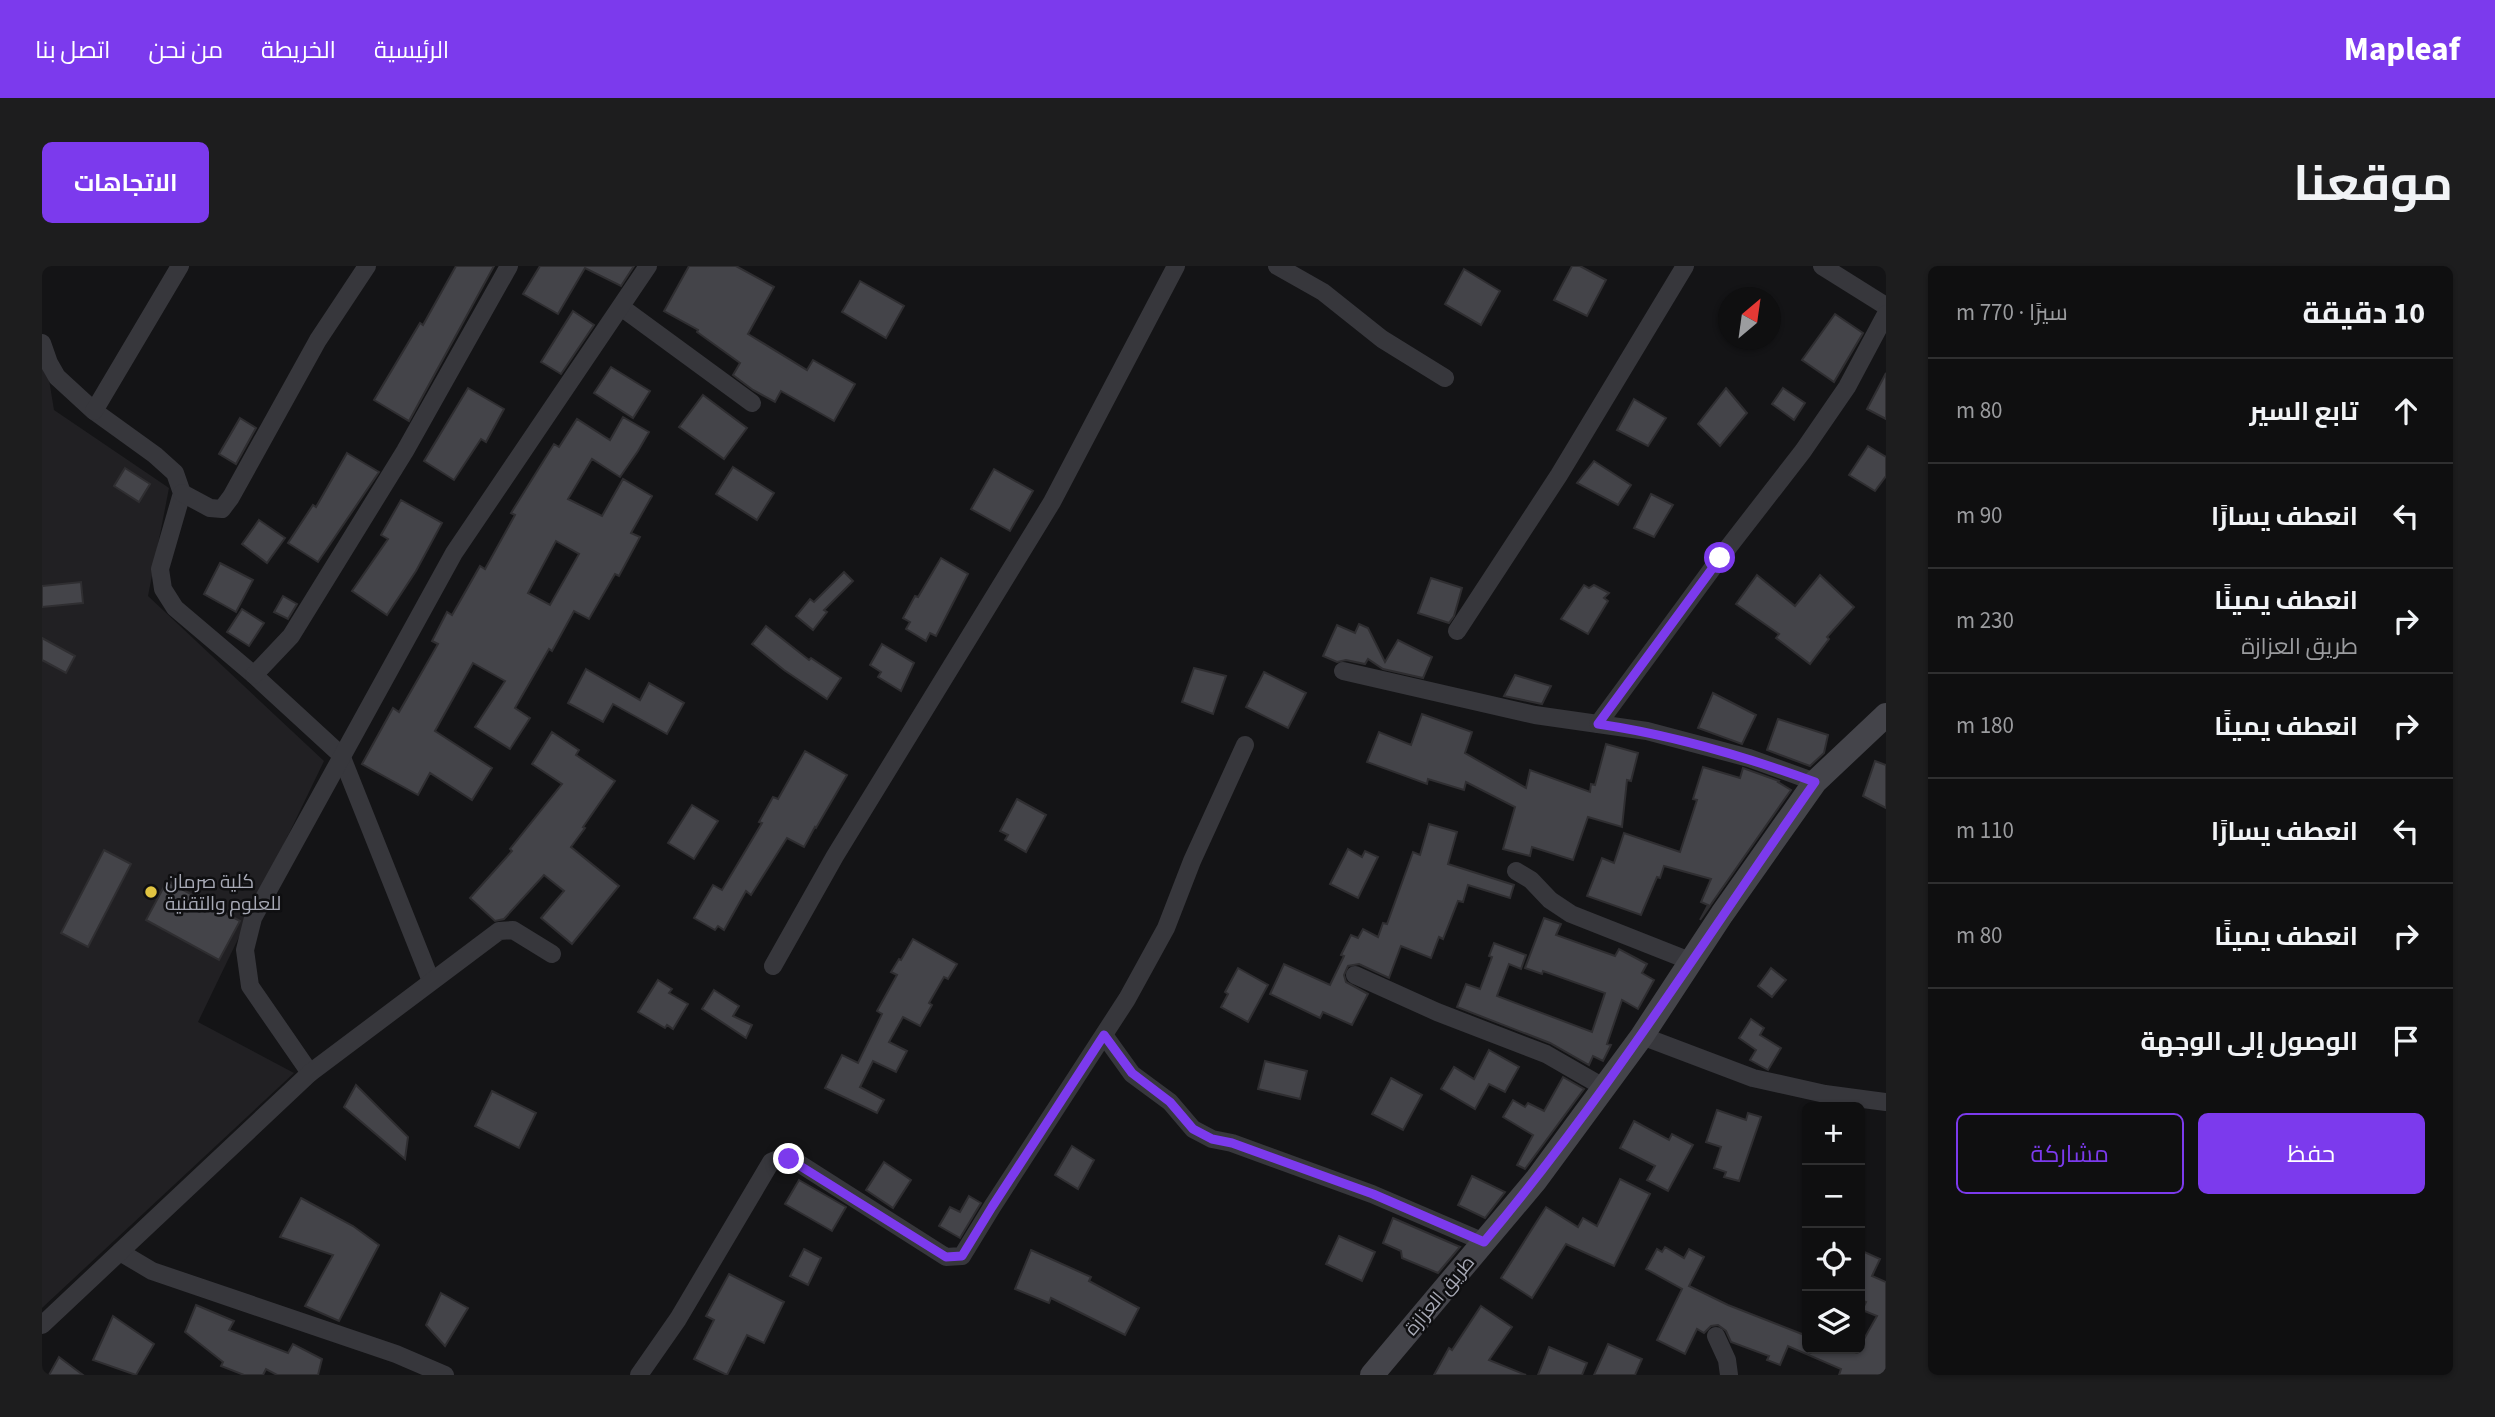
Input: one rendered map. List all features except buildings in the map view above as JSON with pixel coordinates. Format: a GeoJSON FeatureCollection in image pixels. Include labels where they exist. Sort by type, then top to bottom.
{"type":"FeatureCollection","features":[{"type":"Feature","properties":{"kind":"street"},"geometry":{"type":"LineString","coordinates":[[94,411],[180,266]]}},
{"type":"Feature","properties":{"kind":"street"},"geometry":{"type":"LineString","coordinates":[[182,493],[210,508],[222,509],[231,498],[318,340],[367,266]]}},
{"type":"Feature","properties":{"kind":"street"},"geometry":{"type":"LineString","coordinates":[[254,675],[291,636],[405,451],[509,266]]}},
{"type":"Feature","properties":{"kind":"street"},"geometry":{"type":"LineString","coordinates":[[310,1073],[250,986],[245,950],[253,918],[454,553],[648,266]]}},
{"type":"Feature","properties":{"kind":"street"},"geometry":{"type":"LineString","coordinates":[[773,966],[835,856],[1052,502],[1176,266]]}},
{"type":"Feature","properties":{"kind":"street"},"geometry":{"type":"LineString","coordinates":[[1277,266],[1323,292],[1382,339],[1445,378]]}},
{"type":"Feature","properties":{"kind":"street"},"geometry":{"type":"LineString","coordinates":[[1457,631],[1559,475],[1685,266]]}},
{"type":"Feature","properties":{"kind":"street"},"geometry":{"type":"LineString","coordinates":[[1822,266],[1886,306]]}},
{"type":"Feature","properties":{"kind":"street"},"geometry":{"type":"LineString","coordinates":[[621,307],[752,403]]}},
{"type":"Feature","properties":{"kind":"street"},"geometry":{"type":"LineString","coordinates":[[1598,724],[1720,558],[1803,451],[1847,387],[1886,314]]}},
{"type":"Feature","properties":{"kind":"street"},"geometry":{"type":"LineString","coordinates":[[42,342],[57,377],[94,411],[175,473],[182,493],[160,569],[163,589],[175,608],[254,675],[341,755],[431,981]]}},
{"type":"Feature","properties":{"kind":"street"},"geometry":{"type":"LineString","coordinates":[[1343,671],[1535,715],[1647,731],[1749,758],[1815,782]]}},
{"type":"Feature","properties":{"kind":"street","name":"طريق العزازة"},"geometry":{"type":"LineString","coordinates":[[1372,1375],[1536,1180],[1605,1088],[1815,782],[1886,715]]}},
{"type":"Feature","properties":{"kind":"street"},"geometry":{"type":"LineString","coordinates":[[639,1375],[678,1319],[771,1162],[779,1157],[800,1164],[946,1257],[962,1256],[1127,999],[1166,928],[1192,861],[1245,745]]}},
{"type":"Feature","properties":{"kind":"street"},"geometry":{"type":"LineString","coordinates":[[1516,871],[1531,880],[1550,900],[1571,914],[1690,961]]}},
{"type":"Feature","properties":{"kind":"street"},"geometry":{"type":"LineString","coordinates":[[42,1325],[310,1073],[499,931],[513,930],[552,954]]}},
{"type":"Feature","properties":{"kind":"street"},"geometry":{"type":"LineString","coordinates":[[1354,975],[1437,1012],[1546,1054],[1605,1088]]}},
{"type":"Feature","properties":{"kind":"street"},"geometry":{"type":"LineString","coordinates":[[1104,1035],[1132,1073],[1170,1102],[1193,1129],[1212,1139],[1232,1143],[1373,1194],[1484,1242]]}},
{"type":"Feature","properties":{"kind":"street"},"geometry":{"type":"LineString","coordinates":[[1642,1036],[1753,1078],[1825,1094],[1886,1102]]}},
{"type":"Feature","properties":{"kind":"street"},"geometry":{"type":"LineString","coordinates":[[120,1252],[152,1271],[396,1354],[445,1375]]}},
{"type":"Feature","properties":{"kind":"street"},"geometry":{"type":"LineString","coordinates":[[1716,1336],[1727,1360],[1729,1375]]}},
{"type":"Feature","properties":{"kind":"shaded area","name":"كلية صرمان للعلوم والتقنية"},"geometry":{"type":"Polygon","coordinates":[[[42,337],[54,410],[169,488],[148,596],[324,761],[198,1022],[294,1073],[42,1308],[42,337]]]}},
{"type":"Feature","properties":{"kind":"place","name":"كلية صرمان للعلوم والتقنية"},"geometry":{"type":"Point","coordinates":[151,892]}},
{"type":"Feature","properties":{"kind":"route"},"geometry":{"type":"LineString","coordinates":[[789,1159],[946,1257],[962,1256],[1104,1035],[1132,1073],[1170,1102],[1193,1129],[1212,1139],[1232,1143],[1373,1194],[1484,1242],[1536,1180],[1642,1036],[1690,961],[1815,782],[1749,758],[1647,731],[1598,724],[1720,558]]}}]}
